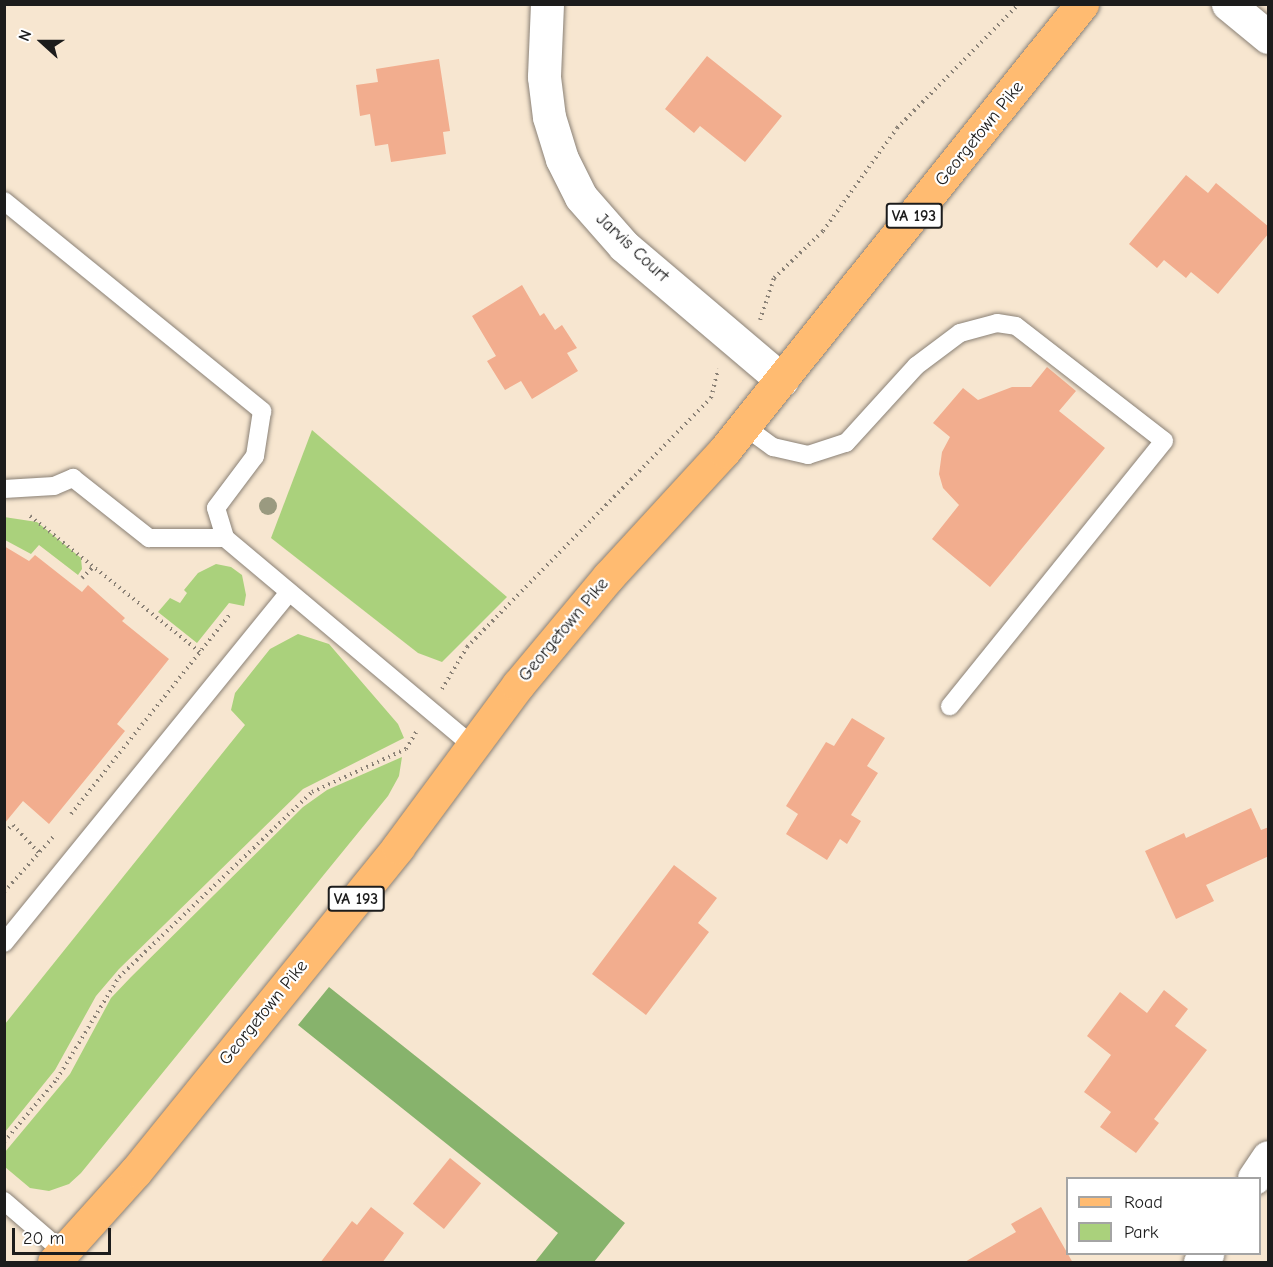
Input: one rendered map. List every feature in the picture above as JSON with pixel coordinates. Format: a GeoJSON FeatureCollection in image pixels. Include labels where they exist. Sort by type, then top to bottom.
{"type":"FeatureCollection","features":[{"type":"Feature","properties":{"kind":"main road","name":"Georgetown Pike"},"geometry":{"type":"LineString","coordinates":[[58,1257],[136,1171],[398,847],[472,745],[608,577],[744,426],[1082,4]]}},
{"type":"Feature","properties":{"kind":"street","name":"Jarvis Court"},"geometry":{"type":"LineString","coordinates":[[547,4],[544,77],[549,117],[562,159],[581,197],[624,246],[782,380]]}},
{"type":"Feature","properties":{"kind":"street"},"geometry":{"type":"LineString","coordinates":[[1228,4],[1269,37]]}},
{"type":"Feature","properties":{"kind":"street"},"geometry":{"type":"LineString","coordinates":[[1255,1177],[1269,1157]]}},
{"type":"Feature","properties":{"kind":"lane"},"geometry":{"type":"LineString","coordinates":[[4,201],[262,411],[255,456],[216,508],[225,538],[472,745]]}},
{"type":"Feature","properties":{"kind":"lane"},"geometry":{"type":"LineString","coordinates":[[744,426],[773,447],[808,455],[846,443],[916,366],[960,333],[997,323],[1016,326],[1164,441],[950,706]]}},
{"type":"Feature","properties":{"kind":"lane"},"geometry":{"type":"LineString","coordinates":[[4,489],[54,486],[73,478],[149,538],[225,538]]}},
{"type":"Feature","properties":{"kind":"lane"},"geometry":{"type":"LineString","coordinates":[[4,943],[289,592]]}},
{"type":"Feature","properties":{"kind":"lane"},"geometry":{"type":"LineString","coordinates":[[4,1201],[58,1257]]}},
{"type":"Feature","properties":{"kind":"path"},"geometry":{"type":"LineString","coordinates":[[4,1142],[57,1079],[119,977],[312,792],[406,749],[467,647],[711,398],[716,372],[765,314],[767,294],[774,278],[823,231],[897,128],[1019,4]]}},
{"type":"Feature","properties":{"kind":"path"},"geometry":{"type":"LineString","coordinates":[[23,515],[33,516],[200,652]]}},
{"type":"Feature","properties":{"kind":"path"},"geometry":{"type":"LineString","coordinates":[[82,578],[94,566]]}},
{"type":"Feature","properties":{"kind":"path"},"geometry":{"type":"LineString","coordinates":[[66,821],[230,614]]}},
{"type":"Feature","properties":{"kind":"path"},"geometry":{"type":"LineString","coordinates":[[4,832],[13,825],[39,853]]}},
{"type":"Feature","properties":{"kind":"path"},"geometry":{"type":"LineString","coordinates":[[4,892],[59,830]]}},
{"type":"Feature","properties":{"kind":"green space"},"geometry":{"type":"Polygon","coordinates":[[[312,430],[507,597],[442,662],[418,653],[271,538],[312,430]]]}},
{"type":"Feature","properties":{"kind":"green space"},"geometry":{"type":"Polygon","coordinates":[[[4,517],[37,522],[81,558],[82,569],[78,575],[39,545],[31,554],[5,540],[4,517]]]}},
{"type":"Feature","properties":{"kind":"green space"},"geometry":{"type":"Polygon","coordinates":[[[216,564],[231,567],[242,575],[246,595],[244,606],[229,603],[197,643],[158,612],[170,598],[180,603],[187,593],[184,590],[198,573],[216,564]]]}},
{"type":"Feature","properties":{"kind":"green space"},"geometry":{"type":"Polygon","coordinates":[[[298,634],[329,644],[398,724],[404,738],[303,789],[119,969],[96,996],[55,1070],[5,1132],[5,1024],[245,725],[231,710],[235,693],[270,649],[298,634]]]}},
{"type":"Feature","properties":{"kind":"green space"},"geometry":{"type":"Polygon","coordinates":[[[402,757],[399,776],[388,796],[81,1173],[69,1184],[49,1191],[30,1188],[5,1167],[5,1152],[70,1074],[111,998],[131,977],[303,807],[327,790],[402,757]]]}},
{"type":"Feature","properties":{"kind":"green space"},"geometry":{"type":"Polygon","coordinates":[[[329,987],[625,1223],[594,1262],[535,1262],[558,1233],[298,1025],[329,987]]]}},
{"type":"Feature","properties":{"kind":"building"},"geometry":{"type":"Polygon","coordinates":[[[707,56],[782,116],[745,162],[700,126],[694,133],[665,109],[707,56]]]}},
{"type":"Feature","properties":{"kind":"building"},"geometry":{"type":"Polygon","coordinates":[[[439,59],[450,131],[443,132],[446,154],[391,162],[388,144],[375,146],[370,114],[360,116],[356,85],[378,82],[376,69],[439,59]]]}},
{"type":"Feature","properties":{"kind":"building"},"geometry":{"type":"Polygon","coordinates":[[[1186,175],[1208,193],[1216,183],[1269,227],[1269,233],[1218,294],[1191,272],[1186,278],[1164,260],[1157,268],[1129,244],[1186,175]]]}},
{"type":"Feature","properties":{"kind":"building"},"geometry":{"type":"Polygon","coordinates":[[[522,285],[540,316],[544,313],[555,330],[562,325],[577,348],[567,353],[578,371],[532,399],[521,381],[505,390],[487,361],[496,356],[472,316],[522,285]]]}},
{"type":"Feature","properties":{"kind":"building"},"geometry":{"type":"Polygon","coordinates":[[[1047,367],[1076,391],[1059,411],[1105,448],[990,587],[932,539],[959,505],[943,488],[939,474],[942,452],[950,437],[933,423],[963,388],[978,400],[1012,387],[1031,387],[1047,367]]]}},
{"type":"Feature","properties":{"kind":"building"},"geometry":{"type":"Polygon","coordinates":[[[4,546],[29,561],[35,555],[82,592],[88,585],[125,618],[122,621],[169,659],[117,724],[125,731],[49,824],[23,801],[4,824],[4,546]]]}},
{"type":"Feature","properties":{"kind":"building"},"geometry":{"type":"Polygon","coordinates":[[[852,718],[885,738],[867,766],[878,773],[851,815],[861,821],[847,844],[840,839],[827,860],[786,834],[798,814],[786,806],[826,742],[834,746],[852,718]]]}},
{"type":"Feature","properties":{"kind":"building"},"geometry":{"type":"Polygon","coordinates":[[[1251,808],[1261,830],[1269,827],[1269,856],[1206,885],[1214,901],[1176,919],[1145,851],[1184,833],[1186,838],[1251,808]]]}},
{"type":"Feature","properties":{"kind":"building"},"geometry":{"type":"Polygon","coordinates":[[[674,865],[717,898],[698,923],[709,932],[646,1015],[592,974],[674,865]]]}},
{"type":"Feature","properties":{"kind":"building"},"geometry":{"type":"Polygon","coordinates":[[[1164,990],[1188,1009],[1175,1026],[1207,1050],[1154,1119],[1159,1123],[1136,1153],[1100,1127],[1111,1112],[1084,1092],[1111,1055],[1087,1036],[1120,992],[1147,1013],[1164,990]]]}},
{"type":"Feature","properties":{"kind":"building"},"geometry":{"type":"Polygon","coordinates":[[[450,1158],[481,1183],[444,1229],[413,1204],[450,1158]]]}},
{"type":"Feature","properties":{"kind":"building"},"geometry":{"type":"Polygon","coordinates":[[[371,1207],[404,1233],[382,1263],[320,1263],[352,1221],[357,1225],[371,1207]]]}},
{"type":"Feature","properties":{"kind":"building"},"geometry":{"type":"Polygon","coordinates":[[[1041,1207],[1066,1251],[1066,1255],[1068,1255],[1073,1263],[963,1263],[1016,1232],[1011,1224],[1041,1207]]]}}]}
